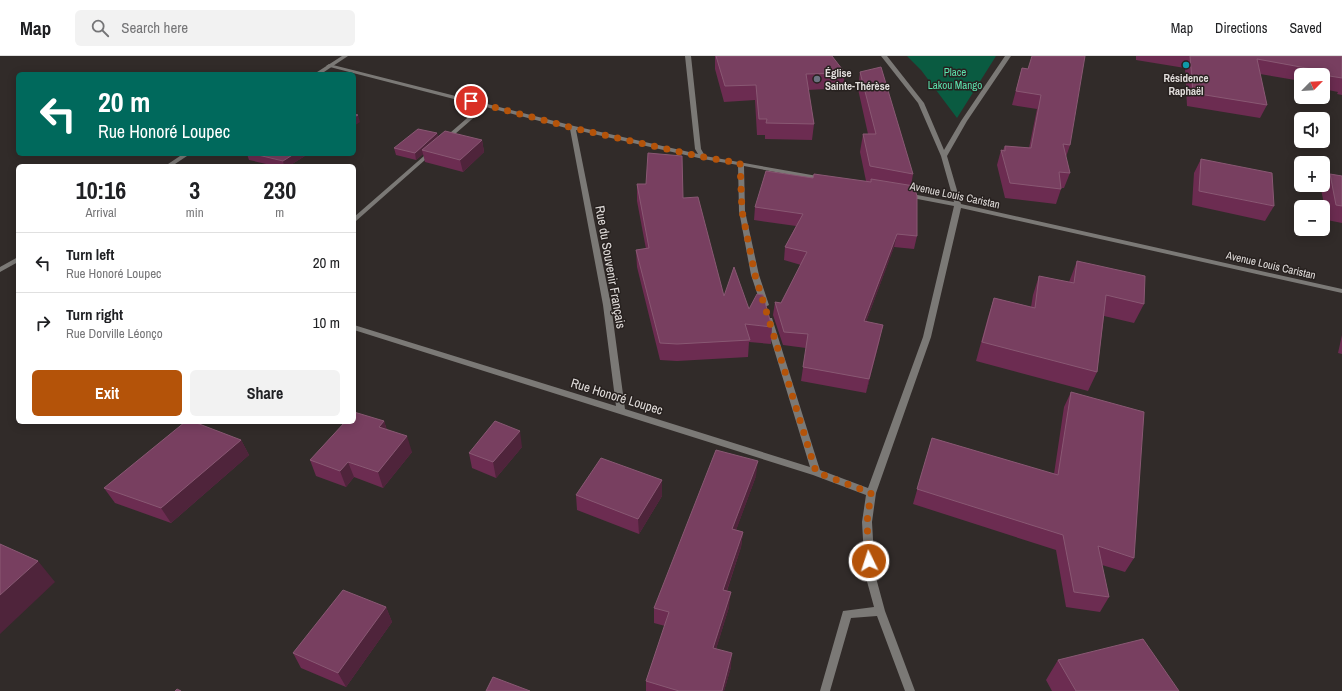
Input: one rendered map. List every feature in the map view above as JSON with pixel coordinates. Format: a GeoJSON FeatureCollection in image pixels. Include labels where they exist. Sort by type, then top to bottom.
{"type":"FeatureCollection","features":[{"type":"Feature","properties":{"kind":"street"},"geometry":{"type":"LineString","coordinates":[[320,72],[345,56]]}},
{"type":"Feature","properties":{"kind":"street"},"geometry":{"type":"LineString","coordinates":[[688,56],[698,149],[703,157]]}},
{"type":"Feature","properties":{"kind":"street"},"geometry":{"type":"LineString","coordinates":[[884,56],[921,103],[944,156],[958,205],[927,337],[871,493],[867,522],[870,574],[880,611],[910,691]]}},
{"type":"Feature","properties":{"kind":"street"},"geometry":{"type":"LineString","coordinates":[[944,156],[964,121],[1008,56]]}},
{"type":"Feature","properties":{"kind":"street"},"geometry":{"type":"LineString","coordinates":[[329,66],[353,72]]}},
{"type":"Feature","properties":{"kind":"street"},"geometry":{"type":"LineString","coordinates":[[356,73],[573,128],[703,157],[834,181]]}},
{"type":"Feature","properties":{"kind":"street"},"geometry":{"type":"LineString","coordinates":[[356,218],[485,105]]}},
{"type":"Feature","properties":{"kind":"street","name":"Rue du Souvenir Français"},"geometry":{"type":"LineString","coordinates":[[573,128],[607,305],[621,410]]}},
{"type":"Feature","properties":{"kind":"street"},"geometry":{"type":"LineString","coordinates":[[171,164],[184,156]]}},
{"type":"Feature","properties":{"kind":"street"},"geometry":{"type":"LineString","coordinates":[[740,163],[742,211],[755,275],[816,472]]}},
{"type":"Feature","properties":{"kind":"street","name":"Avenue Louis Caristan"},"geometry":{"type":"LineString","coordinates":[[896,193],[958,205],[1342,291]]}},
{"type":"Feature","properties":{"kind":"street"},"geometry":{"type":"LineString","coordinates":[[0,270],[16,259]]}},
{"type":"Feature","properties":{"kind":"street","name":"Rue Honoré Loupec"},"geometry":{"type":"LineString","coordinates":[[356,329],[816,472],[871,493]]}},
{"type":"Feature","properties":{"kind":"street"},"geometry":{"type":"LineString","coordinates":[[825,691],[847,614],[880,611]]}},
{"type":"Feature","properties":{"kind":"green space","name":"Place Lakou Mango"},"geometry":{"type":"Polygon","coordinates":[[[907,56],[996,56],[957,118],[921,70],[907,56]]]}},
{"type":"Feature","properties":{"kind":"building"},"geometry":{"type":"Polygon","coordinates":[[[716,56],[832,56],[845,73],[806,74],[814,124],[766,123],[767,119],[759,119],[756,85],[725,86],[716,56]]]}},
{"type":"Feature","properties":{"kind":"building"},"geometry":{"type":"Polygon","coordinates":[[[1032,56],[1085,56],[1070,145],[1063,144],[1070,173],[1059,172],[1061,189],[1010,183],[1001,150],[1005,151],[1005,146],[1031,148],[1041,95],[1016,91],[1022,68],[1028,69],[1032,56]]]}},
{"type":"Feature","properties":{"kind":"building"},"geometry":{"type":"Polygon","coordinates":[[[1190,56],[1342,56],[1342,78],[1330,76],[1330,68],[1306,68],[1257,59],[1267,105],[1193,93],[1190,56]]]}},
{"type":"Feature","properties":{"kind":"building"},"geometry":{"type":"Polygon","coordinates":[[[881,67],[913,174],[870,166],[863,134],[876,134],[860,72],[881,67]]]}},
{"type":"Feature","properties":{"kind":"building"},"geometry":{"type":"Polygon","coordinates":[[[418,129],[437,133],[415,153],[394,148],[418,129]]]}},
{"type":"Feature","properties":{"kind":"building"},"geometry":{"type":"Polygon","coordinates":[[[445,131],[482,140],[460,160],[422,150],[445,131]]]}},
{"type":"Feature","properties":{"kind":"building"},"geometry":{"type":"Polygon","coordinates":[[[648,153],[682,156],[683,198],[698,197],[724,296],[734,267],[749,309],[757,294],[763,295],[772,327],[745,324],[750,340],[677,344],[660,343],[636,250],[649,248],[637,184],[646,184],[648,153]]]}},
{"type":"Feature","properties":{"kind":"building"},"geometry":{"type":"Polygon","coordinates":[[[262,156],[291,156],[283,161],[262,156]]]}},
{"type":"Feature","properties":{"kind":"building"},"geometry":{"type":"Polygon","coordinates":[[[1201,159],[1272,173],[1274,206],[1199,191],[1201,159]]]}},
{"type":"Feature","properties":{"kind":"building"},"geometry":{"type":"Polygon","coordinates":[[[766,171],[813,178],[814,174],[871,182],[871,179],[914,186],[917,196],[917,236],[897,234],[864,321],[883,325],[869,379],[803,367],[808,334],[784,332],[775,302],[781,303],[807,252],[785,247],[803,214],[755,207],[766,171]]]}},
{"type":"Feature","properties":{"kind":"building"},"geometry":{"type":"Polygon","coordinates":[[[1330,174],[1342,176],[1342,206],[1336,205],[1330,174]]]}},
{"type":"Feature","properties":{"kind":"building"},"geometry":{"type":"Polygon","coordinates":[[[1077,261],[1145,276],[1144,304],[1106,295],[1097,372],[982,342],[994,298],[1035,308],[1039,276],[1074,283],[1077,261]]]}},
{"type":"Feature","properties":{"kind":"building"},"geometry":{"type":"Polygon","coordinates":[[[1071,392],[1144,412],[1134,558],[1098,546],[1109,597],[1074,592],[1063,535],[917,489],[932,438],[1058,475],[1071,392]]]}},
{"type":"Feature","properties":{"kind":"building"},"geometry":{"type":"Polygon","coordinates":[[[356,413],[384,421],[379,427],[407,436],[378,472],[348,462],[340,471],[310,460],[343,424],[356,424],[356,413]]]}},
{"type":"Feature","properties":{"kind":"building"},"geometry":{"type":"Polygon","coordinates":[[[495,421],[520,431],[493,462],[469,453],[495,421]]]}},
{"type":"Feature","properties":{"kind":"building"},"geometry":{"type":"Polygon","coordinates":[[[183,424],[199,424],[241,440],[161,508],[104,488],[183,424]]]}},
{"type":"Feature","properties":{"kind":"building"},"geometry":{"type":"Polygon","coordinates":[[[716,450],[758,461],[732,529],[743,532],[723,590],[731,592],[713,648],[732,653],[722,691],[679,691],[646,681],[669,612],[654,608],[716,450]]]}},
{"type":"Feature","properties":{"kind":"building"},"geometry":{"type":"Polygon","coordinates":[[[601,458],[662,480],[638,519],[576,495],[601,458]]]}},
{"type":"Feature","properties":{"kind":"building"},"geometry":{"type":"Polygon","coordinates":[[[0,544],[38,561],[0,595],[0,544]]]}},
{"type":"Feature","properties":{"kind":"building"},"geometry":{"type":"Polygon","coordinates":[[[343,590],[386,607],[338,673],[293,653],[343,590]]]}},
{"type":"Feature","properties":{"kind":"building"},"geometry":{"type":"Polygon","coordinates":[[[1143,639],[1179,691],[1076,691],[1058,660],[1143,639]]]}},
{"type":"Feature","properties":{"kind":"building"},"geometry":{"type":"Polygon","coordinates":[[[493,677],[530,691],[486,691],[493,677]]]}},
{"type":"Feature","properties":{"kind":"place","name":"Résidence Raphaël"},"geometry":{"type":"Point","coordinates":[1186,65]}},
{"type":"Feature","properties":{"kind":"place","name":"Église Sainte-Thérèse"},"geometry":{"type":"Point","coordinates":[817,79]}},
{"type":"Feature","properties":{"kind":"route"},"geometry":{"type":"LineString","coordinates":[[471,101],[573,128],[703,157],[740,163],[742,211],[755,275],[816,472],[871,493],[867,522],[869,561]]}}]}
